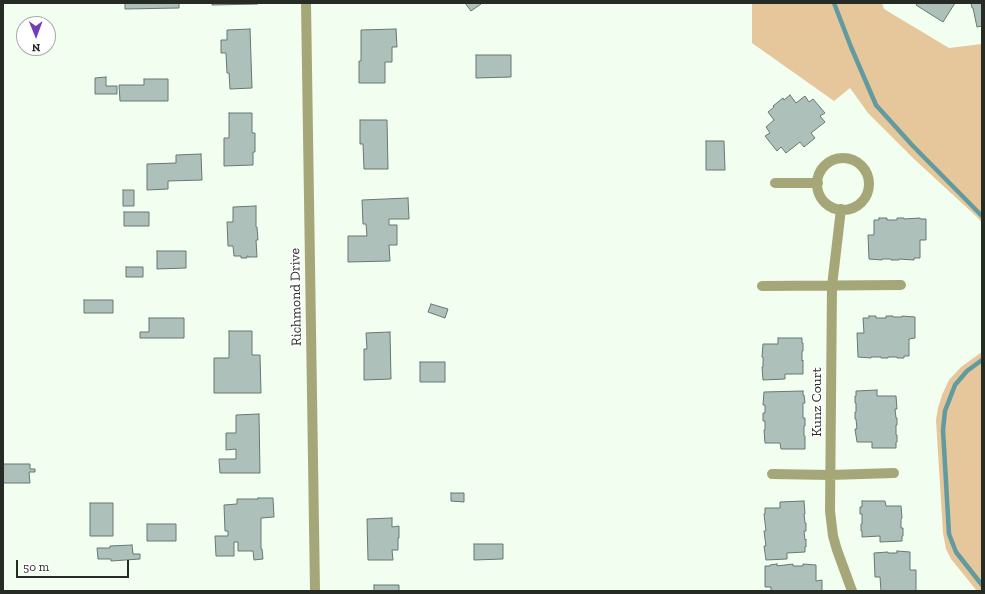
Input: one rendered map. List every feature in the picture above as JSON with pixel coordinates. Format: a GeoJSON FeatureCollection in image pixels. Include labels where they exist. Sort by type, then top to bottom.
{"type":"FeatureCollection","features":[{"type":"Feature","properties":{"kind":"street","name":"Richmond Drive"},"geometry":{"type":"LineString","coordinates":[[306,3],[315,591]]}},
{"type":"Feature","properties":{"kind":"street"},"geometry":{"type":"LineString","coordinates":[[845,158],[852,159],[859,163],[865,170],[869,185],[863,201],[857,206],[841,210],[832,207],[825,202],[820,195],[818,183],[818,178],[827,164],[835,159],[845,158]]}},
{"type":"Feature","properties":{"kind":"street"},"geometry":{"type":"LineString","coordinates":[[775,183],[818,183]]}},
{"type":"Feature","properties":{"kind":"street","name":"Kunz Court"},"geometry":{"type":"LineString","coordinates":[[841,210],[832,286],[830,511],[833,536],[852,591]]}},
{"type":"Feature","properties":{"kind":"street"},"geometry":{"type":"LineString","coordinates":[[762,286],[901,285]]}},
{"type":"Feature","properties":{"kind":"street"},"geometry":{"type":"LineString","coordinates":[[772,474],[830,475],[894,473]]}},
{"type":"Feature","properties":{"kind":"shaded area"},"geometry":{"type":"Polygon","coordinates":[[[752,3],[882,3],[884,9],[949,48],[982,44],[982,223],[868,113],[850,88],[834,101],[752,43],[752,3]]]}},
{"type":"Feature","properties":{"kind":"shaded area"},"geometry":{"type":"Polygon","coordinates":[[[982,352],[982,591],[977,591],[951,559],[946,549],[943,533],[936,420],[942,395],[949,380],[961,367],[982,352]]]}},
{"type":"Feature","properties":{"kind":"building"},"geometry":{"type":"Polygon","coordinates":[[[125,3],[179,3],[179,8],[125,9],[125,3]]]}},
{"type":"Feature","properties":{"kind":"building"},"geometry":{"type":"Polygon","coordinates":[[[212,3],[258,3],[258,4],[212,5],[212,3]]]}},
{"type":"Feature","properties":{"kind":"building"},"geometry":{"type":"Polygon","coordinates":[[[465,3],[480,3],[481,4],[471,11],[465,3]]]}},
{"type":"Feature","properties":{"kind":"building"},"geometry":{"type":"Polygon","coordinates":[[[917,3],[955,3],[943,22],[916,5],[917,3]]]}},
{"type":"Feature","properties":{"kind":"building"},"geometry":{"type":"Polygon","coordinates":[[[971,3],[982,3],[982,26],[977,27],[971,3]]]}},
{"type":"Feature","properties":{"kind":"building"},"geometry":{"type":"Polygon","coordinates":[[[250,29],[252,88],[230,89],[229,73],[227,73],[226,53],[221,53],[221,40],[227,40],[227,30],[250,29]]]}},
{"type":"Feature","properties":{"kind":"building"},"geometry":{"type":"Polygon","coordinates":[[[396,29],[397,47],[392,47],[392,62],[385,62],[385,83],[359,83],[361,30],[396,29]]]}},
{"type":"Feature","properties":{"kind":"building"},"geometry":{"type":"Polygon","coordinates":[[[476,55],[511,55],[511,77],[476,78],[476,55]]]}},
{"type":"Feature","properties":{"kind":"building"},"geometry":{"type":"Polygon","coordinates":[[[106,77],[106,86],[117,86],[117,94],[95,94],[95,78],[106,77]]]}},
{"type":"Feature","properties":{"kind":"building"},"geometry":{"type":"Polygon","coordinates":[[[144,79],[168,79],[168,101],[120,101],[119,85],[144,85],[144,79]]]}},
{"type":"Feature","properties":{"kind":"building"},"geometry":{"type":"Polygon","coordinates":[[[790,95],[796,103],[805,96],[809,102],[813,99],[825,113],[820,116],[825,122],[811,133],[815,138],[804,147],[800,142],[786,153],[781,147],[777,151],[765,136],[770,133],[766,127],[774,120],[768,112],[783,98],[784,100],[790,95]]]}},
{"type":"Feature","properties":{"kind":"building"},"geometry":{"type":"Polygon","coordinates":[[[229,113],[252,113],[252,133],[255,133],[253,165],[224,166],[224,138],[229,138],[229,113]]]}},
{"type":"Feature","properties":{"kind":"building"},"geometry":{"type":"Polygon","coordinates":[[[360,120],[387,120],[388,169],[364,169],[363,144],[360,144],[360,120]]]}},
{"type":"Feature","properties":{"kind":"building"},"geometry":{"type":"Polygon","coordinates":[[[706,141],[724,141],[725,170],[706,170],[706,141]]]}},
{"type":"Feature","properties":{"kind":"building"},"geometry":{"type":"Polygon","coordinates":[[[201,154],[202,180],[168,181],[168,189],[147,190],[147,164],[176,163],[176,155],[201,154]]]}},
{"type":"Feature","properties":{"kind":"building"},"geometry":{"type":"Polygon","coordinates":[[[123,190],[134,190],[134,206],[123,206],[123,190]]]}},
{"type":"Feature","properties":{"kind":"building"},"geometry":{"type":"Polygon","coordinates":[[[408,198],[409,219],[389,219],[389,225],[397,225],[397,245],[389,245],[390,261],[348,262],[348,236],[367,236],[366,224],[363,224],[362,200],[408,198]]]}},
{"type":"Feature","properties":{"kind":"building"},"geometry":{"type":"Polygon","coordinates":[[[256,206],[256,227],[258,240],[256,240],[257,257],[247,256],[247,258],[241,258],[241,256],[234,256],[233,246],[228,246],[227,222],[233,222],[233,207],[256,206]]]}},
{"type":"Feature","properties":{"kind":"building"},"geometry":{"type":"Polygon","coordinates":[[[124,212],[149,212],[149,226],[124,226],[124,212]]]}},
{"type":"Feature","properties":{"kind":"building"},"geometry":{"type":"Polygon","coordinates":[[[879,218],[887,218],[887,220],[897,220],[897,218],[926,219],[926,240],[920,240],[920,258],[914,258],[914,260],[869,259],[868,235],[874,235],[874,220],[879,220],[879,218]]]}},
{"type":"Feature","properties":{"kind":"building"},"geometry":{"type":"Polygon","coordinates":[[[157,251],[186,251],[186,268],[157,269],[157,251]]]}},
{"type":"Feature","properties":{"kind":"building"},"geometry":{"type":"Polygon","coordinates":[[[126,267],[143,267],[143,277],[126,277],[126,267]]]}},
{"type":"Feature","properties":{"kind":"building"},"geometry":{"type":"Polygon","coordinates":[[[84,300],[113,300],[113,313],[84,313],[84,300]]]}},
{"type":"Feature","properties":{"kind":"building"},"geometry":{"type":"Polygon","coordinates":[[[431,304],[448,309],[445,318],[428,312],[431,304]]]}},
{"type":"Feature","properties":{"kind":"building"},"geometry":{"type":"Polygon","coordinates":[[[869,316],[876,316],[876,318],[886,318],[886,316],[915,317],[915,338],[909,339],[909,356],[904,356],[904,358],[858,357],[857,333],[864,333],[863,318],[869,318],[869,316]]]}},
{"type":"Feature","properties":{"kind":"building"},"geometry":{"type":"Polygon","coordinates":[[[149,318],[184,318],[184,338],[140,338],[140,332],[149,332],[149,318]]]}},
{"type":"Feature","properties":{"kind":"building"},"geometry":{"type":"Polygon","coordinates":[[[229,331],[252,331],[252,355],[260,355],[261,393],[214,393],[214,358],[229,358],[229,331]]]}},
{"type":"Feature","properties":{"kind":"building"},"geometry":{"type":"Polygon","coordinates":[[[390,332],[391,379],[364,380],[364,349],[367,349],[366,333],[390,332]]]}},
{"type":"Feature","properties":{"kind":"building"},"geometry":{"type":"Polygon","coordinates":[[[778,338],[802,338],[803,374],[785,374],[785,379],[763,380],[763,344],[778,344],[778,338]]]}},
{"type":"Feature","properties":{"kind":"building"},"geometry":{"type":"Polygon","coordinates":[[[420,362],[445,362],[445,382],[420,382],[420,362]]]}},
{"type":"Feature","properties":{"kind":"building"},"geometry":{"type":"Polygon","coordinates":[[[877,390],[877,396],[896,396],[896,448],[872,448],[872,442],[857,442],[855,429],[857,429],[855,419],[856,391],[877,390]]]}},
{"type":"Feature","properties":{"kind":"building"},"geometry":{"type":"Polygon","coordinates":[[[803,391],[805,403],[803,403],[803,418],[805,418],[805,449],[781,449],[780,443],[765,443],[765,421],[763,421],[763,413],[765,413],[765,405],[763,405],[764,392],[803,391]]]}},
{"type":"Feature","properties":{"kind":"building"},"geometry":{"type":"Polygon","coordinates":[[[259,414],[260,473],[220,473],[219,459],[236,459],[236,449],[226,450],[226,433],[236,433],[236,415],[259,414]]]}},
{"type":"Feature","properties":{"kind":"building"},"geometry":{"type":"Polygon","coordinates":[[[3,464],[30,464],[30,469],[35,469],[35,472],[29,472],[30,483],[3,483],[3,464]]]}},
{"type":"Feature","properties":{"kind":"building"},"geometry":{"type":"Polygon","coordinates":[[[451,493],[464,493],[464,502],[451,501],[451,493]]]}},
{"type":"Feature","properties":{"kind":"building"},"geometry":{"type":"Polygon","coordinates":[[[273,498],[274,517],[261,518],[261,549],[263,559],[254,560],[253,551],[238,551],[238,542],[234,542],[234,556],[216,556],[215,536],[228,536],[228,531],[225,531],[224,505],[237,504],[237,499],[273,498]]]}},
{"type":"Feature","properties":{"kind":"building"},"geometry":{"type":"Polygon","coordinates":[[[804,501],[806,523],[806,531],[804,531],[805,540],[806,539],[805,552],[787,553],[787,559],[766,560],[764,546],[766,546],[764,531],[766,531],[764,514],[765,508],[780,508],[780,502],[804,501]]]}},
{"type":"Feature","properties":{"kind":"building"},"geometry":{"type":"Polygon","coordinates":[[[862,501],[885,501],[886,506],[901,506],[901,528],[903,528],[902,541],[880,542],[880,536],[862,537],[862,514],[860,514],[860,507],[862,507],[862,501]]]}},
{"type":"Feature","properties":{"kind":"building"},"geometry":{"type":"Polygon","coordinates":[[[90,503],[113,503],[113,536],[90,536],[90,503]]]}},
{"type":"Feature","properties":{"kind":"building"},"geometry":{"type":"Polygon","coordinates":[[[392,518],[392,527],[399,526],[398,550],[392,550],[393,560],[368,560],[367,519],[392,518]]]}},
{"type":"Feature","properties":{"kind":"building"},"geometry":{"type":"Polygon","coordinates":[[[147,524],[176,524],[176,541],[147,541],[147,524]]]}},
{"type":"Feature","properties":{"kind":"building"},"geometry":{"type":"Polygon","coordinates":[[[474,544],[503,544],[503,559],[474,560],[474,544]]]}},
{"type":"Feature","properties":{"kind":"building"},"geometry":{"type":"Polygon","coordinates":[[[132,545],[133,554],[140,554],[140,559],[111,561],[111,559],[98,559],[97,548],[132,545]]]}},
{"type":"Feature","properties":{"kind":"building"},"geometry":{"type":"Polygon","coordinates":[[[897,551],[910,552],[910,570],[916,570],[916,591],[881,591],[880,577],[875,577],[874,553],[897,553],[897,551]]]}},
{"type":"Feature","properties":{"kind":"building"},"geometry":{"type":"Polygon","coordinates":[[[777,564],[777,566],[793,564],[793,566],[803,566],[803,564],[816,565],[816,581],[822,580],[822,591],[771,591],[771,587],[765,587],[765,566],[777,564]]]}},
{"type":"Feature","properties":{"kind":"building"},"geometry":{"type":"Polygon","coordinates":[[[374,585],[399,585],[399,591],[374,591],[374,585]]]}},
{"type":"Feature","properties":{"kind":"waterway"},"geometry":{"type":"LineString","coordinates":[[834,3],[876,105],[912,145],[982,216]]}},
{"type":"Feature","properties":{"kind":"waterway"},"geometry":{"type":"LineString","coordinates":[[982,360],[967,371],[955,385],[945,411],[943,430],[949,534],[956,552],[982,585]]}}]}
